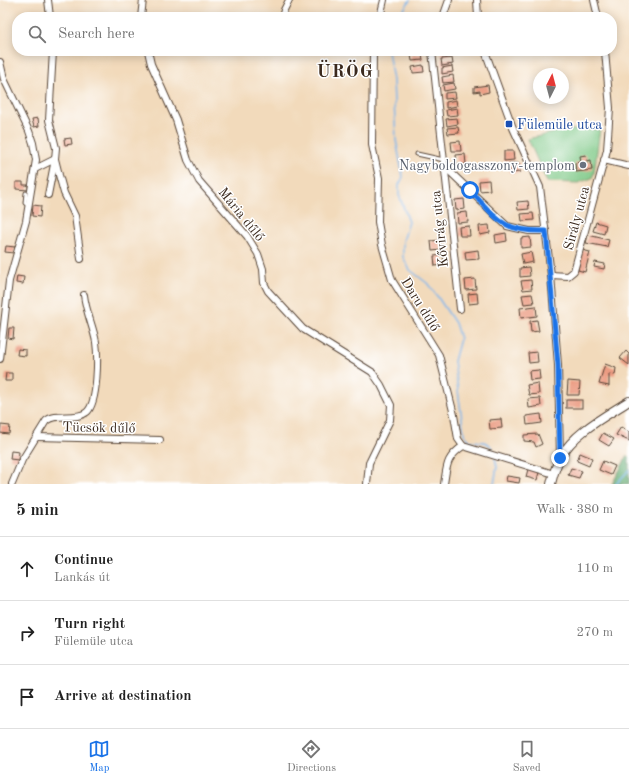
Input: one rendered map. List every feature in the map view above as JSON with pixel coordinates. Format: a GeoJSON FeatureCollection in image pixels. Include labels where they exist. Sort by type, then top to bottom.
{"type":"FeatureCollection","features":[{"type":"Feature","properties":{"kind":"main road"},"geometry":{"type":"LineString","coordinates":[[551,484],[560,458],[568,447],[580,436],[629,401]]}},
{"type":"Feature","properties":{"kind":"street"},"geometry":{"type":"LineString","coordinates":[[48,0],[49,12]]}},
{"type":"Feature","properties":{"kind":"street"},"geometry":{"type":"LineString","coordinates":[[141,12],[143,0]]}},
{"type":"Feature","properties":{"kind":"street"},"geometry":{"type":"LineString","coordinates":[[284,12],[289,0]]}},
{"type":"Feature","properties":{"kind":"street"},"geometry":{"type":"LineString","coordinates":[[381,12],[384,0]]}},
{"type":"Feature","properties":{"kind":"street"},"geometry":{"type":"LineString","coordinates":[[445,12],[449,0]]}},
{"type":"Feature","properties":{"kind":"street"},"geometry":{"type":"LineString","coordinates":[[477,0],[478,12]]}},
{"type":"Feature","properties":{"kind":"street"},"geometry":{"type":"LineString","coordinates":[[594,0],[597,12]]}},
{"type":"Feature","properties":{"kind":"street"},"geometry":{"type":"LineString","coordinates":[[48,195],[56,148],[49,120],[53,56]]}},
{"type":"Feature","properties":{"kind":"street","name":"Mária dűlő"},"geometry":{"type":"LineString","coordinates":[[149,56],[151,64],[176,120],[188,160],[199,181],[246,236],[258,254],[263,270],[264,283],[268,291],[303,329],[372,372],[381,384],[391,405],[390,420],[368,463],[367,484]]}},
{"type":"Feature","properties":{"kind":"street","name":"Daru dűlő"},"geometry":{"type":"LineString","coordinates":[[373,56],[372,145],[379,178],[378,222],[382,245],[395,286],[439,355],[454,414],[458,439],[463,446]]}},
{"type":"Feature","properties":{"kind":"street","name":"Kővirág utca"},"geometry":{"type":"LineString","coordinates":[[433,56],[460,309]]}},
{"type":"Feature","properties":{"kind":"street"},"geometry":{"type":"LineString","coordinates":[[487,56],[514,128],[540,187],[551,275],[558,365],[560,458]]}},
{"type":"Feature","properties":{"kind":"street","name":"Sirály utca"},"geometry":{"type":"LineString","coordinates":[[551,275],[568,276],[574,271],[607,150],[610,108],[605,56]]}},
{"type":"Feature","properties":{"kind":"street"},"geometry":{"type":"LineString","coordinates":[[0,62],[2,80],[29,131],[33,143],[35,169],[22,241],[9,281],[0,359]]}},
{"type":"Feature","properties":{"kind":"street"},"geometry":{"type":"LineString","coordinates":[[35,169],[55,159]]}},
{"type":"Feature","properties":{"kind":"street"},"geometry":{"type":"LineString","coordinates":[[55,159],[64,193],[75,216],[81,259]]}},
{"type":"Feature","properties":{"kind":"street"},"geometry":{"type":"LineString","coordinates":[[604,160],[629,166]]}},
{"type":"Feature","properties":{"kind":"street"},"geometry":{"type":"LineString","coordinates":[[444,164],[507,226],[529,231],[546,231]]}},
{"type":"Feature","properties":{"kind":"street"},"geometry":{"type":"LineString","coordinates":[[12,484],[22,460],[50,418],[78,416],[87,412],[91,405],[96,384],[96,344],[92,323],[86,311],[84,295]]}},
{"type":"Feature","properties":{"kind":"street","name":"Tücsök dűlő"},"geometry":{"type":"LineString","coordinates":[[37,437],[160,440]]}},
{"type":"Feature","properties":{"kind":"street"},"geometry":{"type":"LineString","coordinates":[[444,484],[448,459],[453,453],[463,446],[554,474]]}},
{"type":"Feature","properties":{"kind":"lane"},"geometry":{"type":"LineString","coordinates":[[417,154],[444,164]]}},
{"type":"Feature","properties":{"kind":"lane"},"geometry":{"type":"LineString","coordinates":[[26,193],[25,203],[29,206]]}},
{"type":"Feature","properties":{"kind":"green space"},"geometry":{"type":"Polygon","coordinates":[[[600,129],[592,178],[578,183],[547,182],[528,139],[564,130],[600,129]]]}},
{"type":"Feature","properties":{"kind":"green space"},"geometry":{"type":"Polygon","coordinates":[[[627,456],[629,457],[629,484],[612,484],[627,456]]]}},
{"type":"Feature","properties":{"kind":"building"},"geometry":{"type":"Polygon","coordinates":[[[411,56],[422,56],[423,60],[412,61],[411,56]]]}},
{"type":"Feature","properties":{"kind":"building"},"geometry":{"type":"Polygon","coordinates":[[[452,58],[453,64],[442,66],[441,59],[452,58]]]}},
{"type":"Feature","properties":{"kind":"building"},"geometry":{"type":"Polygon","coordinates":[[[423,65],[424,72],[413,73],[412,67],[423,65]]]}},
{"type":"Feature","properties":{"kind":"building"},"geometry":{"type":"Polygon","coordinates":[[[452,66],[453,72],[442,74],[442,68],[452,66]]]}},
{"type":"Feature","properties":{"kind":"building"},"geometry":{"type":"Polygon","coordinates":[[[453,75],[454,82],[443,83],[442,77],[453,75]]]}},
{"type":"Feature","properties":{"kind":"building"},"geometry":{"type":"Polygon","coordinates":[[[454,83],[455,89],[444,91],[443,85],[454,83]]]}},
{"type":"Feature","properties":{"kind":"building"},"geometry":{"type":"Polygon","coordinates":[[[488,85],[489,92],[480,94],[480,91],[474,92],[474,87],[488,85]]]}},
{"type":"Feature","properties":{"kind":"building"},"geometry":{"type":"Polygon","coordinates":[[[455,92],[456,98],[445,99],[445,93],[455,92]]]}},
{"type":"Feature","properties":{"kind":"building"},"geometry":{"type":"Polygon","coordinates":[[[456,100],[457,106],[446,108],[446,102],[456,100]]]}},
{"type":"Feature","properties":{"kind":"building"},"geometry":{"type":"Polygon","coordinates":[[[457,108],[458,115],[447,116],[446,110],[457,108]]]}},
{"type":"Feature","properties":{"kind":"building"},"geometry":{"type":"Polygon","coordinates":[[[38,118],[39,126],[34,127],[32,119],[38,118]]]}},
{"type":"Feature","properties":{"kind":"building"},"geometry":{"type":"Polygon","coordinates":[[[457,118],[458,124],[447,126],[446,119],[457,118]]]}},
{"type":"Feature","properties":{"kind":"building"},"geometry":{"type":"Polygon","coordinates":[[[458,127],[459,133],[448,134],[447,128],[458,127]]]}},
{"type":"Feature","properties":{"kind":"building"},"geometry":{"type":"Polygon","coordinates":[[[71,138],[72,144],[65,145],[64,139],[71,138]]]}},
{"type":"Feature","properties":{"kind":"building"},"geometry":{"type":"Polygon","coordinates":[[[460,141],[461,151],[452,151],[451,142],[460,141]]]}},
{"type":"Feature","properties":{"kind":"building"},"geometry":{"type":"Polygon","coordinates":[[[504,151],[513,151],[514,160],[504,161],[504,151]]]}},
{"type":"Feature","properties":{"kind":"building"},"geometry":{"type":"Polygon","coordinates":[[[465,154],[466,164],[457,165],[456,155],[465,154]]]}},
{"type":"Feature","properties":{"kind":"building","name":"Nagyboldogasszony-templom"},"geometry":{"type":"Polygon","coordinates":[[[586,155],[587,161],[591,160],[592,170],[576,172],[575,163],[581,162],[580,156],[586,155]]]}},
{"type":"Feature","properties":{"kind":"building"},"geometry":{"type":"Polygon","coordinates":[[[509,163],[519,163],[520,172],[510,173],[509,163]]]}},
{"type":"Feature","properties":{"kind":"building"},"geometry":{"type":"Polygon","coordinates":[[[489,180],[490,190],[480,191],[479,181],[489,180]]]}},
{"type":"Feature","properties":{"kind":"building"},"geometry":{"type":"Polygon","coordinates":[[[16,182],[23,182],[23,185],[28,185],[28,190],[16,189],[16,182]]]}},
{"type":"Feature","properties":{"kind":"building"},"geometry":{"type":"Polygon","coordinates":[[[464,199],[465,209],[456,210],[455,200],[464,199]]]}},
{"type":"Feature","properties":{"kind":"building"},"geometry":{"type":"Polygon","coordinates":[[[528,201],[529,209],[518,210],[517,202],[528,201]]]}},
{"type":"Feature","properties":{"kind":"building"},"geometry":{"type":"Polygon","coordinates":[[[33,205],[41,206],[40,217],[32,216],[33,205]]]}},
{"type":"Feature","properties":{"kind":"building"},"geometry":{"type":"Polygon","coordinates":[[[467,212],[468,222],[458,223],[457,213],[467,212]]]}},
{"type":"Feature","properties":{"kind":"building"},"geometry":{"type":"Polygon","coordinates":[[[533,213],[534,220],[522,221],[521,214],[533,213]]]}},
{"type":"Feature","properties":{"kind":"building"},"geometry":{"type":"Polygon","coordinates":[[[596,222],[606,225],[604,234],[593,231],[596,222]]]}},
{"type":"Feature","properties":{"kind":"building"},"geometry":{"type":"Polygon","coordinates":[[[489,225],[490,233],[480,235],[479,226],[489,225]]]}},
{"type":"Feature","properties":{"kind":"building"},"geometry":{"type":"Polygon","coordinates":[[[469,226],[470,236],[460,236],[459,227],[469,226]]]}},
{"type":"Feature","properties":{"kind":"building"},"geometry":{"type":"Polygon","coordinates":[[[506,233],[507,241],[496,243],[495,235],[506,233]]]}},
{"type":"Feature","properties":{"kind":"building"},"geometry":{"type":"Polygon","coordinates":[[[588,235],[609,240],[607,247],[586,243],[588,235]]]}},
{"type":"Feature","properties":{"kind":"building"},"geometry":{"type":"Polygon","coordinates":[[[530,237],[531,247],[521,248],[521,238],[530,237]]]}},
{"type":"Feature","properties":{"kind":"building"},"geometry":{"type":"Polygon","coordinates":[[[440,240],[441,250],[432,251],[431,241],[440,240]]]}},
{"type":"Feature","properties":{"kind":"building"},"geometry":{"type":"Polygon","coordinates":[[[6,246],[15,247],[14,253],[5,252],[6,246]]]}},
{"type":"Feature","properties":{"kind":"building"},"geometry":{"type":"Polygon","coordinates":[[[478,250],[479,259],[466,260],[465,252],[478,250]]]}},
{"type":"Feature","properties":{"kind":"building"},"geometry":{"type":"Polygon","coordinates":[[[582,250],[590,252],[585,272],[578,270],[582,250]]]}},
{"type":"Feature","properties":{"kind":"building"},"geometry":{"type":"Polygon","coordinates":[[[531,252],[533,262],[523,264],[521,254],[531,252]]]}},
{"type":"Feature","properties":{"kind":"building"},"geometry":{"type":"Polygon","coordinates":[[[443,255],[444,265],[435,266],[434,256],[443,255]]]}},
{"type":"Feature","properties":{"kind":"building"},"geometry":{"type":"Polygon","coordinates":[[[595,262],[605,264],[604,269],[594,267],[595,262]]]}},
{"type":"Feature","properties":{"kind":"building"},"geometry":{"type":"Polygon","coordinates":[[[529,267],[530,276],[520,277],[520,268],[529,267]]]}},
{"type":"Feature","properties":{"kind":"building"},"geometry":{"type":"Polygon","coordinates":[[[17,276],[24,277],[23,284],[16,283],[17,276]]]}},
{"type":"Feature","properties":{"kind":"building"},"geometry":{"type":"Polygon","coordinates":[[[475,279],[476,289],[466,290],[465,280],[475,279]]]}},
{"type":"Feature","properties":{"kind":"building"},"geometry":{"type":"Polygon","coordinates":[[[531,280],[532,289],[523,290],[521,281],[531,280]]]}},
{"type":"Feature","properties":{"kind":"building"},"geometry":{"type":"Polygon","coordinates":[[[477,293],[478,303],[469,304],[468,294],[477,293]]]}},
{"type":"Feature","properties":{"kind":"building"},"geometry":{"type":"Polygon","coordinates":[[[532,294],[534,303],[524,304],[522,295],[532,294]]]}},
{"type":"Feature","properties":{"kind":"building"},"geometry":{"type":"Polygon","coordinates":[[[536,306],[537,316],[521,318],[520,308],[536,306]]]}},
{"type":"Feature","properties":{"kind":"building"},"geometry":{"type":"Polygon","coordinates":[[[537,320],[539,331],[531,332],[530,321],[537,320]]]}},
{"type":"Feature","properties":{"kind":"building"},"geometry":{"type":"Polygon","coordinates":[[[9,328],[14,328],[13,339],[8,338],[9,328]]]}},
{"type":"Feature","properties":{"kind":"building"},"geometry":{"type":"Polygon","coordinates":[[[18,349],[26,350],[26,356],[17,355],[18,349]]]}},
{"type":"Feature","properties":{"kind":"building"},"geometry":{"type":"Polygon","coordinates":[[[626,351],[629,354],[629,365],[620,358],[626,351]]]}},
{"type":"Feature","properties":{"kind":"building"},"geometry":{"type":"Polygon","coordinates":[[[537,352],[538,362],[529,363],[528,353],[537,352]]]}},
{"type":"Feature","properties":{"kind":"building"},"geometry":{"type":"Polygon","coordinates":[[[605,364],[616,368],[615,375],[609,374],[609,386],[599,384],[605,364]]]}},
{"type":"Feature","properties":{"kind":"building"},"geometry":{"type":"Polygon","coordinates":[[[539,370],[540,379],[530,380],[529,371],[539,370]]]}},
{"type":"Feature","properties":{"kind":"building"},"geometry":{"type":"Polygon","coordinates":[[[6,373],[12,373],[12,381],[5,381],[6,373]]]}},
{"type":"Feature","properties":{"kind":"building"},"geometry":{"type":"Polygon","coordinates":[[[568,381],[580,382],[579,395],[567,395],[568,381]]]}},
{"type":"Feature","properties":{"kind":"building"},"geometry":{"type":"Polygon","coordinates":[[[538,383],[539,394],[529,395],[527,385],[538,383]]]}},
{"type":"Feature","properties":{"kind":"building"},"geometry":{"type":"Polygon","coordinates":[[[540,398],[541,406],[529,408],[528,399],[540,398]]]}},
{"type":"Feature","properties":{"kind":"building"},"geometry":{"type":"Polygon","coordinates":[[[566,400],[582,400],[582,408],[566,408],[566,400]]]}},
{"type":"Feature","properties":{"kind":"building"},"geometry":{"type":"Polygon","coordinates":[[[541,414],[542,423],[527,425],[526,416],[541,414]]]}},
{"type":"Feature","properties":{"kind":"building"},"geometry":{"type":"Polygon","coordinates":[[[501,419],[502,428],[490,429],[489,420],[501,419]]]}},
{"type":"Feature","properties":{"kind":"building"},"geometry":{"type":"Polygon","coordinates":[[[1,425],[10,426],[9,434],[0,433],[1,425]]]}},
{"type":"Feature","properties":{"kind":"building"},"geometry":{"type":"Polygon","coordinates":[[[621,427],[629,432],[629,441],[616,435],[621,427]]]}},
{"type":"Feature","properties":{"kind":"building"},"geometry":{"type":"Polygon","coordinates":[[[603,433],[614,439],[609,446],[599,440],[603,433]]]}},
{"type":"Feature","properties":{"kind":"building"},"geometry":{"type":"Polygon","coordinates":[[[538,434],[542,444],[536,447],[534,442],[524,441],[524,435],[538,434]]]}},
{"type":"Feature","properties":{"kind":"building"},"geometry":{"type":"Polygon","coordinates":[[[11,451],[19,452],[18,460],[10,459],[11,451]]]}},
{"type":"Feature","properties":{"kind":"building"},"geometry":{"type":"Polygon","coordinates":[[[580,453],[592,458],[589,466],[577,461],[580,453]]]}},
{"type":"Feature","properties":{"kind":"building"},"geometry":{"type":"Polygon","coordinates":[[[603,461],[615,466],[611,475],[599,470],[603,461]]]}},
{"type":"Feature","properties":{"kind":"building"},"geometry":{"type":"Polygon","coordinates":[[[571,468],[582,471],[579,478],[568,475],[571,468]]]}},
{"type":"Feature","properties":{"kind":"building"},"geometry":{"type":"Polygon","coordinates":[[[528,469],[539,472],[537,480],[526,477],[528,469]]]}},
{"type":"Feature","properties":{"kind":"building"},"geometry":{"type":"Polygon","coordinates":[[[507,476],[520,478],[519,483],[506,481],[507,476]]]}},
{"type":"Feature","properties":{"kind":"waterway"},"geometry":{"type":"LineString","coordinates":[[402,12],[410,0]]}},
{"type":"Feature","properties":{"kind":"waterway"},"geometry":{"type":"LineString","coordinates":[[389,56],[393,81],[396,140],[403,177],[399,185],[399,195],[409,222],[403,241],[403,257],[410,270],[427,283],[455,323],[460,339],[454,361],[464,434],[470,441],[484,442],[490,445],[495,454]]}},
{"type":"Feature","properties":{"kind":"waterway"},"geometry":{"type":"LineString","coordinates":[[494,484],[497,467],[495,458]]}},
{"type":"Feature","properties":{"kind":"waterway"},"geometry":{"type":"LineString","coordinates":[[616,484],[629,470]]}},
{"type":"Feature","properties":{"kind":"place","name":"Fülemüle utca"},"geometry":{"type":"Point","coordinates":[509,124]}},
{"type":"Feature","properties":{"kind":"place","name":"Nagyboldogasszony-templom"},"geometry":{"type":"Point","coordinates":[583,165]}},
{"type":"Feature","properties":{"kind":"district","name":"ÜRÖG"},"geometry":{"type":"Point","coordinates":[345,71]}},
{"type":"Feature","properties":{"kind":"route"},"geometry":{"type":"LineString","coordinates":[[470,190],[496,218],[507,226],[529,231],[546,231],[558,365],[558,441],[560,458]]}}]}
